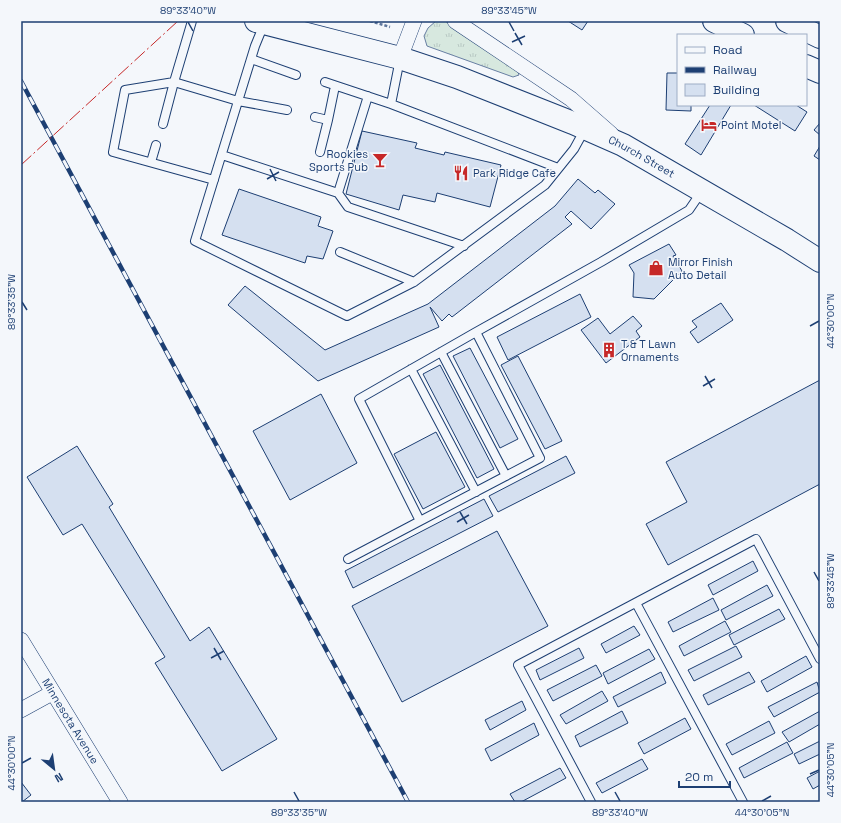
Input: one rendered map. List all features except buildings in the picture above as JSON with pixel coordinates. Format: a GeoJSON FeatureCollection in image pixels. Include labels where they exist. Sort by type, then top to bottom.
{"type":"FeatureCollection","features":[{"type":"Feature","properties":{"kind":"main road"},"geometry":{"type":"LineString","coordinates":[[714,21],[741,34]]}},
{"type":"Feature","properties":{"kind":"main road"},"geometry":{"type":"LineString","coordinates":[[787,21],[820,37]]}},
{"type":"Feature","properties":{"kind":"main road"},"geometry":{"type":"LineString","coordinates":[[261,22],[400,58],[456,77],[585,128],[623,145]]}},
{"type":"Feature","properties":{"kind":"main road"},"geometry":{"type":"LineString","coordinates":[[807,66],[820,72]]}},
{"type":"Feature","properties":{"kind":"main road","name":"Church Street"},"geometry":{"type":"LineString","coordinates":[[623,145],[787,240],[820,261]]}},
{"type":"Feature","properties":{"kind":"street"},"geometry":{"type":"LineString","coordinates":[[400,58],[414,21]]}},
{"type":"Feature","properties":{"kind":"street","name":"Church Street"},"geometry":{"type":"LineString","coordinates":[[455,21],[571,99],[623,145]]}},
{"type":"Feature","properties":{"kind":"street","name":"Minnesota Avenue"},"geometry":{"type":"LineString","coordinates":[[21,640],[120,802]]}},
{"type":"Feature","properties":{"kind":"street"},"geometry":{"type":"LineString","coordinates":[[21,710],[52,693]]}},
{"type":"Feature","properties":{"kind":"lane"},"geometry":{"type":"LineString","coordinates":[[163,124],[192,21]]}},
{"type":"Feature","properties":{"kind":"lane"},"geometry":{"type":"LineString","coordinates":[[261,22],[195,241],[347,316],[414,282],[545,185],[574,149],[585,128]]}},
{"type":"Feature","properties":{"kind":"lane"},"geometry":{"type":"LineString","coordinates":[[391,104],[400,58]]}},
{"type":"Feature","properties":{"kind":"lane"},"geometry":{"type":"LineString","coordinates":[[251,59],[296,75]]}},
{"type":"Feature","properties":{"kind":"lane"},"geometry":{"type":"LineString","coordinates":[[214,180],[113,152],[125,90],[174,82],[238,101],[287,110]]}},
{"type":"Feature","properties":{"kind":"lane"},"geometry":{"type":"LineString","coordinates":[[325,82],[391,104],[558,168]]}},
{"type":"Feature","properties":{"kind":"lane"},"geometry":{"type":"LineString","coordinates":[[320,152],[335,86]]}},
{"type":"Feature","properties":{"kind":"lane"},"geometry":{"type":"LineString","coordinates":[[338,194],[368,96]]}},
{"type":"Feature","properties":{"kind":"lane"},"geometry":{"type":"LineString","coordinates":[[315,118],[328,120]]}},
{"type":"Feature","properties":{"kind":"lane"},"geometry":{"type":"LineString","coordinates":[[151,162],[156,145]]}},
{"type":"Feature","properties":{"kind":"lane"},"geometry":{"type":"LineString","coordinates":[[222,155],[338,194],[348,207],[464,246]]}},
{"type":"Feature","properties":{"kind":"lane"},"geometry":{"type":"LineString","coordinates":[[420,521],[359,399],[601,262],[689,210],[702,190]]}},
{"type":"Feature","properties":{"kind":"lane"},"geometry":{"type":"LineString","coordinates":[[340,252],[414,282]]}},
{"type":"Feature","properties":{"kind":"lane"},"geometry":{"type":"LineString","coordinates":[[348,558],[540,458],[476,332]]}},
{"type":"Feature","properties":{"kind":"lane"},"geometry":{"type":"LineString","coordinates":[[441,352],[506,476]]}},
{"type":"Feature","properties":{"kind":"lane"},"geometry":{"type":"LineString","coordinates":[[411,369],[476,492]]}},
{"type":"Feature","properties":{"kind":"lane"},"geometry":{"type":"LineString","coordinates":[[591,802],[518,665],[756,539],[820,659]]}},
{"type":"Feature","properties":{"kind":"lane"},"geometry":{"type":"LineString","coordinates":[[636,603],[743,802]]}},
{"type":"Feature","properties":{"kind":"path"},"geometry":{"type":"LineString","coordinates":[[370,21],[390,27]]}},
{"type":"Feature","properties":{"kind":"green space"},"geometry":{"type":"Polygon","coordinates":[[[436,21],[445,21],[517,68],[519,75],[513,77],[427,46],[424,36],[428,28],[436,21]]]}},
{"type":"Feature","properties":{"kind":"railway"},"geometry":{"type":"LineString","coordinates":[[21,81],[408,802]]}},
{"type":"Feature","properties":{"kind":"power"},"geometry":{"type":"LineString","coordinates":[[21,165],[178,21]]}},
{"type":"Feature","properties":{"kind":"place","name":"Point Motel"},"geometry":{"type":"Point","coordinates":[709,125]}},
{"type":"Feature","properties":{"kind":"place","name":"Rookies Sports Pub"},"geometry":{"type":"Point","coordinates":[380,160]}},
{"type":"Feature","properties":{"kind":"place","name":"Park Ridge Cafe"},"geometry":{"type":"Point","coordinates":[461,173]}},
{"type":"Feature","properties":{"kind":"place","name":"Mirror Finish Auto Detail"},"geometry":{"type":"Point","coordinates":[656,268]}},
{"type":"Feature","properties":{"kind":"place","name":"T & T Lawn Ornaments"},"geometry":{"type":"Point","coordinates":[609,350]}}]}
